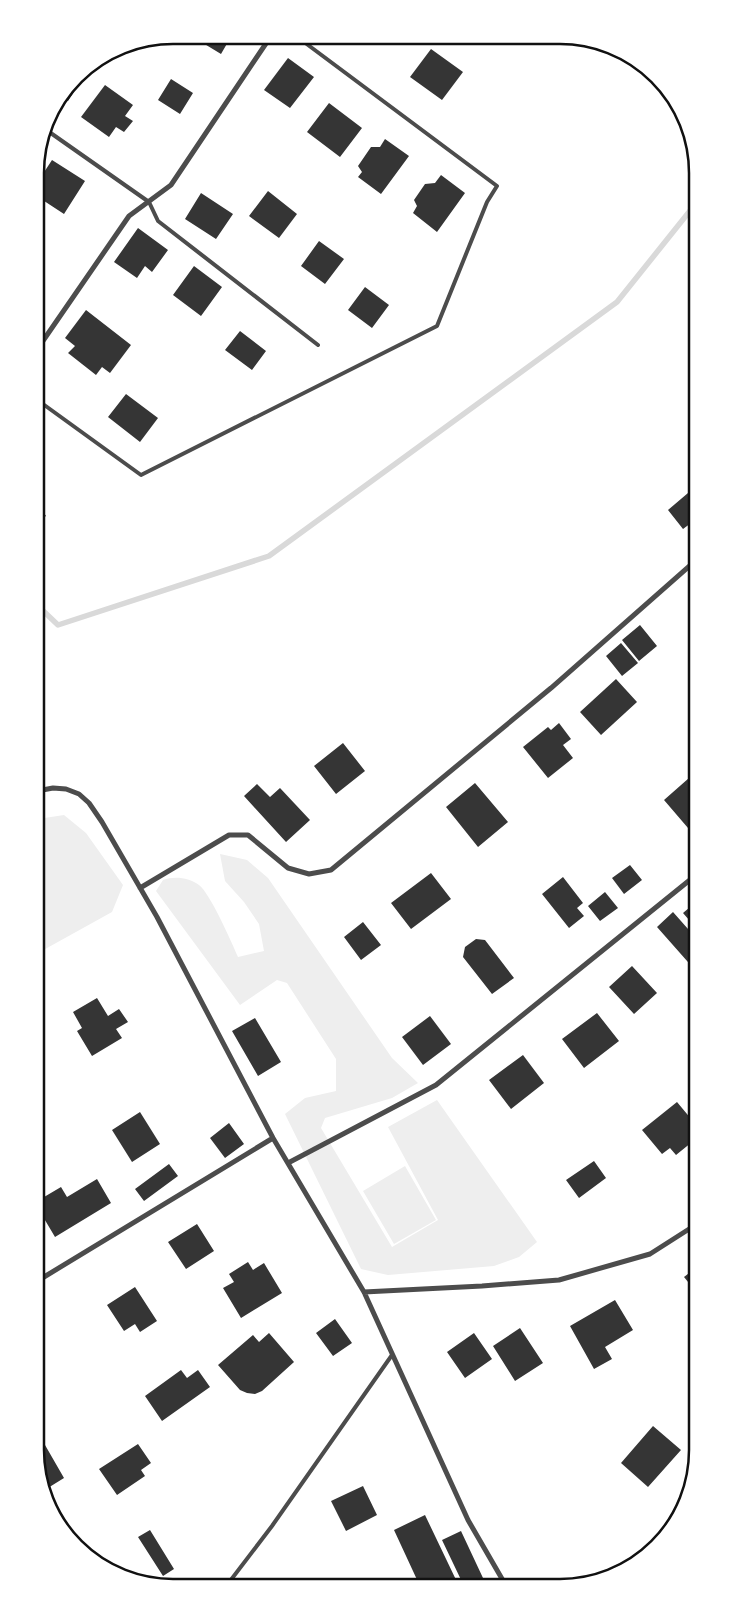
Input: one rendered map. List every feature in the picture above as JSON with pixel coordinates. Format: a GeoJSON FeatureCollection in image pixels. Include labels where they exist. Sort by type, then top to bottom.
{"type":"FeatureCollection","features":[{"type":"Feature","properties":{"kind":"street"},"geometry":{"type":"LineString","coordinates":[[44,340],[130,216],[172,185],[266,44]]}},
{"type":"Feature","properties":{"kind":"street"},"geometry":{"type":"LineString","coordinates":[[140,888],[229,836],[248,835],[288,868],[309,874],[331,870],[551,688],[689,565]]}},
{"type":"Feature","properties":{"kind":"street"},"geometry":{"type":"LineString","coordinates":[[44,790],[66,789],[79,794],[89,803],[140,888],[273,1138],[364,1292],[468,1520],[502,1579]]}},
{"type":"Feature","properties":{"kind":"street"},"geometry":{"type":"LineString","coordinates":[[288,1163],[436,1084],[689,881]]}},
{"type":"Feature","properties":{"kind":"street"},"geometry":{"type":"LineString","coordinates":[[44,1277],[273,1138]]}},
{"type":"Feature","properties":{"kind":"street"},"geometry":{"type":"LineString","coordinates":[[364,1292],[559,1280],[650,1254],[689,1229]]}},
{"type":"Feature","properties":{"kind":"lane"},"geometry":{"type":"LineString","coordinates":[[44,405],[142,476],[437,326],[487,202],[497,186],[307,44]]}},
{"type":"Feature","properties":{"kind":"lane"},"geometry":{"type":"LineString","coordinates":[[50,133],[149,202],[158,221],[318,345]]}},
{"type":"Feature","properties":{"kind":"lane"},"geometry":{"type":"LineString","coordinates":[[232,1579],[272,1526],[392,1355]]}},
{"type":"Feature","properties":{"kind":"shaded area"},"geometry":{"type":"Polygon","coordinates":[[[64,815],[86,833],[123,885],[112,912],[44,950],[44,818],[64,815]]]}},
{"type":"Feature","properties":{"kind":"shaded area"},"geometry":{"type":"Polygon","coordinates":[[[220,854],[247,860],[268,878],[392,1058],[418,1083],[392,1098],[325,1118],[321,1128],[392,1247],[438,1220],[388,1127],[437,1100],[537,1242],[519,1257],[494,1266],[388,1275],[361,1269],[285,1114],[305,1098],[336,1091],[336,1059],[287,983],[277,980],[240,1005],[156,891],[163,880],[167,879],[181,878],[195,882],[204,890],[209,898],[238,957],[264,951],[259,924],[244,902],[225,881],[220,854]]]}},
{"type":"Feature","properties":{"kind":"shaded area"},"geometry":{"type":"Polygon","coordinates":[[[405,1166],[436,1220],[394,1244],[363,1191],[405,1166]]]}},
{"type":"Feature","properties":{"kind":"building"},"geometry":{"type":"Polygon","coordinates":[[[205,44],[227,44],[221,54],[205,44]]]}},
{"type":"Feature","properties":{"kind":"building"},"geometry":{"type":"Polygon","coordinates":[[[431,49],[463,72],[442,100],[410,77],[431,49]]]}},
{"type":"Feature","properties":{"kind":"building"},"geometry":{"type":"Polygon","coordinates":[[[288,58],[314,77],[290,108],[264,90],[288,58]]]}},
{"type":"Feature","properties":{"kind":"building"},"geometry":{"type":"Polygon","coordinates":[[[171,79],[193,93],[180,114],[158,100],[171,79]]]}},
{"type":"Feature","properties":{"kind":"building"},"geometry":{"type":"Polygon","coordinates":[[[105,85],[133,105],[125,116],[133,121],[124,132],[116,127],[109,137],[81,117],[105,85]]]}},
{"type":"Feature","properties":{"kind":"building"},"geometry":{"type":"Polygon","coordinates":[[[77,87],[68,101],[67,100],[70,94],[77,87]]]}},
{"type":"Feature","properties":{"kind":"building"},"geometry":{"type":"Polygon","coordinates":[[[329,103],[362,128],[340,157],[307,132],[329,103]]]}},
{"type":"Feature","properties":{"kind":"building"},"geometry":{"type":"Polygon","coordinates":[[[385,139],[409,156],[381,194],[358,177],[362,172],[358,166],[371,147],[380,147],[385,139]]]}},
{"type":"Feature","properties":{"kind":"building"},"geometry":{"type":"Polygon","coordinates":[[[52,160],[85,181],[64,214],[44,201],[44,172],[52,160]]]}},
{"type":"Feature","properties":{"kind":"building"},"geometry":{"type":"Polygon","coordinates":[[[441,175],[465,193],[437,232],[413,213],[417,206],[414,200],[425,184],[435,183],[441,175]]]}},
{"type":"Feature","properties":{"kind":"building"},"geometry":{"type":"Polygon","coordinates":[[[268,191],[297,214],[279,238],[249,216],[268,191]]]}},
{"type":"Feature","properties":{"kind":"building"},"geometry":{"type":"Polygon","coordinates":[[[201,193],[233,214],[216,239],[185,219],[201,193]]]}},
{"type":"Feature","properties":{"kind":"building"},"geometry":{"type":"Polygon","coordinates":[[[138,228],[168,250],[152,272],[145,266],[137,278],[114,262],[138,228]]]}},
{"type":"Feature","properties":{"kind":"building"},"geometry":{"type":"Polygon","coordinates":[[[319,241],[344,259],[325,284],[301,266],[319,241]]]}},
{"type":"Feature","properties":{"kind":"building"},"geometry":{"type":"Polygon","coordinates":[[[194,266],[222,287],[201,316],[173,295],[194,266]]]}},
{"type":"Feature","properties":{"kind":"building"},"geometry":{"type":"Polygon","coordinates":[[[365,287],[389,305],[372,328],[348,310],[365,287]]]}},
{"type":"Feature","properties":{"kind":"building"},"geometry":{"type":"Polygon","coordinates":[[[86,310],[131,345],[110,373],[102,367],[96,375],[68,353],[75,346],[65,338],[86,310]]]}},
{"type":"Feature","properties":{"kind":"building"},"geometry":{"type":"Polygon","coordinates":[[[240,331],[266,351],[252,370],[225,350],[240,331]]]}},
{"type":"Feature","properties":{"kind":"building"},"geometry":{"type":"Polygon","coordinates":[[[126,394],[158,418],[140,442],[108,417],[126,394]]]}},
{"type":"Feature","properties":{"kind":"building"},"geometry":{"type":"Polygon","coordinates":[[[688,493],[689,524],[683,529],[668,510],[688,493]]]}},
{"type":"Feature","properties":{"kind":"building"},"geometry":{"type":"Polygon","coordinates":[[[640,625],[657,646],[639,661],[622,640],[640,625]]]}},
{"type":"Feature","properties":{"kind":"building"},"geometry":{"type":"Polygon","coordinates":[[[621,643],[638,663],[622,676],[606,656],[621,643]]]}},
{"type":"Feature","properties":{"kind":"building"},"geometry":{"type":"Polygon","coordinates":[[[616,679],[637,702],[601,735],[580,712],[616,679]]]}},
{"type":"Feature","properties":{"kind":"building"},"geometry":{"type":"Polygon","coordinates":[[[559,723],[571,739],[563,745],[573,758],[548,778],[523,747],[548,727],[551,730],[559,723]]]}},
{"type":"Feature","properties":{"kind":"building"},"geometry":{"type":"Polygon","coordinates":[[[343,743],[365,771],[336,794],[314,766],[343,743]]]}},
{"type":"Feature","properties":{"kind":"building"},"geometry":{"type":"Polygon","coordinates":[[[689,778],[689,827],[688,828],[664,800],[689,778]]]}},
{"type":"Feature","properties":{"kind":"building"},"geometry":{"type":"Polygon","coordinates":[[[475,783],[508,822],[478,847],[446,807],[475,783]]]}},
{"type":"Feature","properties":{"kind":"building"},"geometry":{"type":"Polygon","coordinates":[[[257,784],[270,797],[280,788],[310,820],[286,842],[244,796],[257,784]]]}},
{"type":"Feature","properties":{"kind":"building"},"geometry":{"type":"Polygon","coordinates":[[[630,865],[642,880],[624,894],[612,878],[630,865]]]}},
{"type":"Feature","properties":{"kind":"building"},"geometry":{"type":"Polygon","coordinates":[[[431,873],[451,899],[411,929],[391,903],[431,873]]]}},
{"type":"Feature","properties":{"kind":"building"},"geometry":{"type":"Polygon","coordinates":[[[563,877],[583,903],[577,908],[584,916],[569,928],[542,894],[563,877]]]}},
{"type":"Feature","properties":{"kind":"building"},"geometry":{"type":"Polygon","coordinates":[[[605,892],[618,908],[600,921],[588,906],[605,892]]]}},
{"type":"Feature","properties":{"kind":"building"},"geometry":{"type":"Polygon","coordinates":[[[689,908],[689,920],[683,913],[689,908]]]}},
{"type":"Feature","properties":{"kind":"building"},"geometry":{"type":"Polygon","coordinates":[[[673,912],[689,930],[689,963],[657,927],[673,912]]]}},
{"type":"Feature","properties":{"kind":"building"},"geometry":{"type":"Polygon","coordinates":[[[363,922],[381,945],[361,960],[344,937],[363,922]]]}},
{"type":"Feature","properties":{"kind":"building"},"geometry":{"type":"Polygon","coordinates":[[[476,939],[485,940],[514,978],[492,994],[463,957],[465,947],[476,939]]]}},
{"type":"Feature","properties":{"kind":"building"},"geometry":{"type":"Polygon","coordinates":[[[632,966],[657,993],[634,1014],[609,987],[632,966]]]}},
{"type":"Feature","properties":{"kind":"building"},"geometry":{"type":"Polygon","coordinates":[[[97,998],[108,1016],[119,1009],[128,1022],[116,1029],[122,1038],[92,1056],[77,1031],[82,1028],[73,1012],[97,998]]]}},
{"type":"Feature","properties":{"kind":"building"},"geometry":{"type":"Polygon","coordinates":[[[597,1013],[619,1041],[584,1068],[562,1039],[597,1013]]]}},
{"type":"Feature","properties":{"kind":"building"},"geometry":{"type":"Polygon","coordinates":[[[430,1016],[451,1044],[423,1065],[402,1037],[430,1016]]]}},
{"type":"Feature","properties":{"kind":"building"},"geometry":{"type":"Polygon","coordinates":[[[255,1018],[281,1062],[258,1076],[232,1031],[255,1018]]]}},
{"type":"Feature","properties":{"kind":"building"},"geometry":{"type":"Polygon","coordinates":[[[523,1055],[544,1083],[511,1109],[489,1080],[523,1055]]]}},
{"type":"Feature","properties":{"kind":"building"},"geometry":{"type":"Polygon","coordinates":[[[677,1102],[689,1116],[689,1144],[676,1155],[670,1148],[662,1154],[642,1130],[677,1102]]]}},
{"type":"Feature","properties":{"kind":"building"},"geometry":{"type":"Polygon","coordinates":[[[140,1112],[160,1144],[132,1162],[112,1130],[140,1112]]]}},
{"type":"Feature","properties":{"kind":"building"},"geometry":{"type":"Polygon","coordinates":[[[229,1123],[244,1144],[225,1158],[210,1138],[229,1123]]]}},
{"type":"Feature","properties":{"kind":"building"},"geometry":{"type":"Polygon","coordinates":[[[594,1161],[606,1178],[579,1198],[566,1180],[594,1161]]]}},
{"type":"Feature","properties":{"kind":"building"},"geometry":{"type":"Polygon","coordinates":[[[169,1164],[178,1176],[144,1201],[135,1189],[169,1164]]]}},
{"type":"Feature","properties":{"kind":"building"},"geometry":{"type":"Polygon","coordinates":[[[97,1179],[111,1203],[55,1237],[44,1218],[44,1197],[61,1187],[67,1197],[97,1179]]]}},
{"type":"Feature","properties":{"kind":"building"},"geometry":{"type":"Polygon","coordinates":[[[197,1224],[214,1251],[186,1269],[168,1242],[197,1224]]]}},
{"type":"Feature","properties":{"kind":"building"},"geometry":{"type":"Polygon","coordinates":[[[248,1262],[253,1270],[264,1263],[282,1293],[241,1318],[223,1288],[234,1282],[229,1274],[248,1262]]]}},
{"type":"Feature","properties":{"kind":"building"},"geometry":{"type":"Polygon","coordinates":[[[689,1273],[689,1283],[684,1277],[689,1273]]]}},
{"type":"Feature","properties":{"kind":"building"},"geometry":{"type":"Polygon","coordinates":[[[135,1287],[157,1321],[140,1332],[135,1324],[124,1331],[107,1305],[135,1287]]]}},
{"type":"Feature","properties":{"kind":"building"},"geometry":{"type":"Polygon","coordinates":[[[615,1300],[633,1330],[605,1347],[612,1359],[594,1369],[570,1326],[615,1300]]]}},
{"type":"Feature","properties":{"kind":"building"},"geometry":{"type":"Polygon","coordinates":[[[335,1319],[352,1343],[333,1356],[316,1333],[335,1319]]]}},
{"type":"Feature","properties":{"kind":"building"},"geometry":{"type":"Polygon","coordinates":[[[520,1328],[543,1363],[515,1381],[493,1346],[520,1328]]]}},
{"type":"Feature","properties":{"kind":"building"},"geometry":{"type":"Polygon","coordinates":[[[269,1333],[294,1362],[262,1391],[255,1394],[240,1390],[218,1365],[253,1335],[259,1342],[269,1333]]]}},
{"type":"Feature","properties":{"kind":"building"},"geometry":{"type":"Polygon","coordinates":[[[474,1333],[492,1359],[465,1378],[447,1352],[474,1333]]]}},
{"type":"Feature","properties":{"kind":"building"},"geometry":{"type":"Polygon","coordinates":[[[181,1370],[187,1378],[198,1370],[210,1387],[162,1421],[145,1396],[181,1370]]]}},
{"type":"Feature","properties":{"kind":"building"},"geometry":{"type":"Polygon","coordinates":[[[653,1426],[681,1450],[648,1487],[621,1463],[653,1426]]]}},
{"type":"Feature","properties":{"kind":"building"},"geometry":{"type":"Polygon","coordinates":[[[138,1444],[151,1463],[141,1470],[145,1476],[117,1495],[99,1469],[138,1444]]]}},
{"type":"Feature","properties":{"kind":"building"},"geometry":{"type":"Polygon","coordinates":[[[44,1446],[64,1478],[49,1487],[45,1467],[44,1446]]]}},
{"type":"Feature","properties":{"kind":"building"},"geometry":{"type":"Polygon","coordinates":[[[363,1486],[377,1515],[346,1531],[331,1501],[363,1486]]]}},
{"type":"Feature","properties":{"kind":"building"},"geometry":{"type":"Polygon","coordinates":[[[425,1515],[456,1579],[417,1579],[394,1530],[425,1515]]]}},
{"type":"Feature","properties":{"kind":"building"},"geometry":{"type":"Polygon","coordinates":[[[150,1530],[174,1569],[163,1576],[138,1537],[150,1530]]]}},
{"type":"Feature","properties":{"kind":"building"},"geometry":{"type":"Polygon","coordinates":[[[461,1531],[483,1578],[461,1579],[442,1540],[461,1531]]]}},
{"type":"Feature","properties":{"kind":"waterway"},"geometry":{"type":"LineString","coordinates":[[44,612],[58,625],[269,556],[617,302],[689,212]]}}]}
